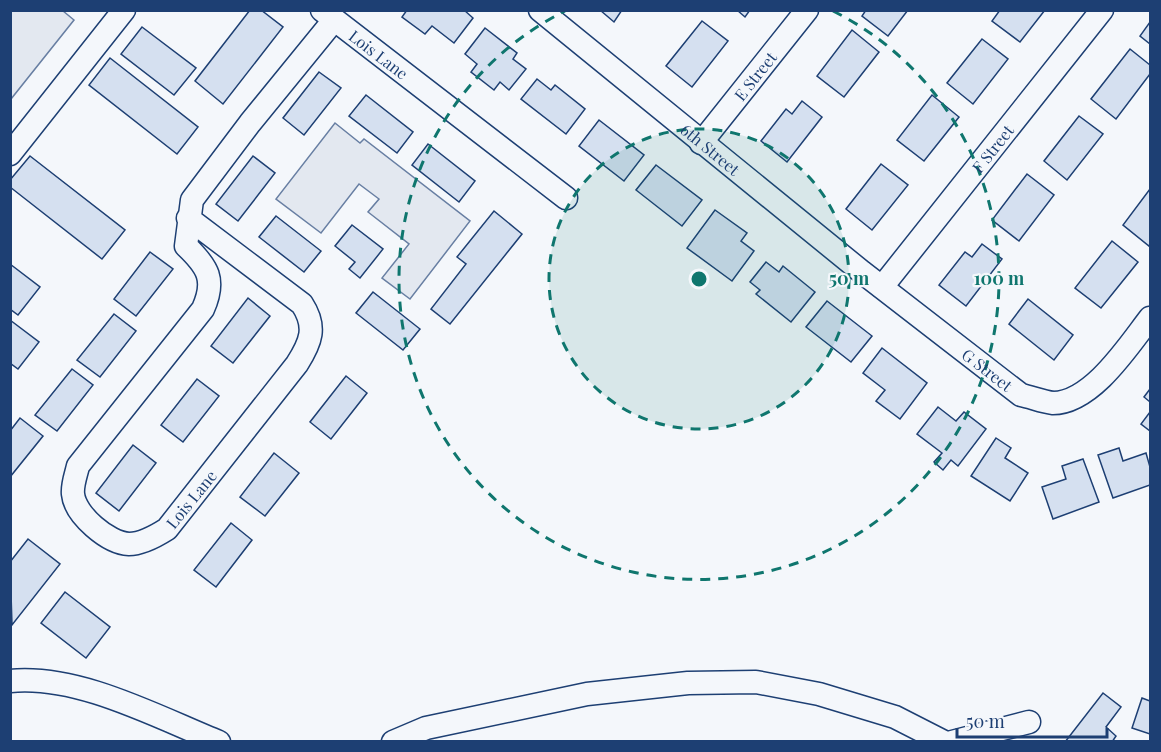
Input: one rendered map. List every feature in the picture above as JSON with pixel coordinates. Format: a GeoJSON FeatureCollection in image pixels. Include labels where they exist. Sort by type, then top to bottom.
{"type":"FeatureCollection","features":[{"type":"Feature","properties":{"kind":"street"},"geometry":{"type":"LineString","coordinates":[[10,154],[124,10]]}},
{"type":"Feature","properties":{"kind":"street","name":"6th Street"},"geometry":{"type":"LineString","coordinates":[[540,10],[701,143],[882,287]]}},
{"type":"Feature","properties":{"kind":"street","name":"E Street"},"geometry":{"type":"LineString","coordinates":[[701,143],[807,10]]}},
{"type":"Feature","properties":{"kind":"street","name":"F Street"},"geometry":{"type":"LineString","coordinates":[[882,287],[1102,10]]}},
{"type":"Feature","properties":{"kind":"street","name":"Lois Lane"},"geometry":{"type":"LineString","coordinates":[[188,218],[302,304],[309,314],[313,333],[297,364],[167,530],[149,539],[127,544],[98,531],[85,519],[73,494],[78,466],[203,309],[210,292],[209,276],[202,261],[186,246],[188,218],[192,200],[328,15],[566,198]]}},
{"type":"Feature","properties":{"kind":"street","name":"G Street"},"geometry":{"type":"LineString","coordinates":[[882,287],[1021,395],[1053,403],[1077,398],[1106,373],[1150,318]]}},
{"type":"Feature","properties":{"kind":"street"},"geometry":{"type":"LineString","coordinates":[[10,681],[30,679],[58,683],[103,696],[219,741]]}},
{"type":"Feature","properties":{"kind":"street"},"geometry":{"type":"LineString","coordinates":[[393,741],[426,728],[587,694],[688,683],[756,682],[819,694],[896,717],[944,741]]}},
{"type":"Feature","properties":{"kind":"street"},"geometry":{"type":"LineString","coordinates":[[952,741],[1029,722]]}},
{"type":"Feature","properties":{"kind":"shaded area"},"geometry":{"type":"Polygon","coordinates":[[[11,10],[63,11],[74,20],[11,99],[11,10]]]}},
{"type":"Feature","properties":{"kind":"shaded area"},"geometry":{"type":"Polygon","coordinates":[[[335,123],[360,143],[364,139],[470,221],[410,299],[382,278],[409,244],[368,212],[379,199],[359,184],[321,233],[276,199],[335,123]]]}},
{"type":"Feature","properties":{"kind":"building"},"geometry":{"type":"Polygon","coordinates":[[[250,10],[261,10],[283,27],[223,104],[195,81],[250,10]]]}},
{"type":"Feature","properties":{"kind":"building"},"geometry":{"type":"Polygon","coordinates":[[[407,10],[464,10],[473,18],[454,43],[432,26],[425,34],[402,17],[407,10]]]}},
{"type":"Feature","properties":{"kind":"building"},"geometry":{"type":"Polygon","coordinates":[[[600,10],[622,10],[614,22],[600,10]]]}},
{"type":"Feature","properties":{"kind":"building"},"geometry":{"type":"Polygon","coordinates":[[[737,10],[750,10],[745,17],[737,10]]]}},
{"type":"Feature","properties":{"kind":"building"},"geometry":{"type":"Polygon","coordinates":[[[866,10],[908,10],[888,36],[862,16],[866,10]]]}},
{"type":"Feature","properties":{"kind":"building"},"geometry":{"type":"Polygon","coordinates":[[[1000,10],[1045,10],[1020,42],[992,21],[1000,10]]]}},
{"type":"Feature","properties":{"kind":"building"},"geometry":{"type":"Polygon","coordinates":[[[702,21],[728,41],[692,87],[666,66],[702,21]]]}},
{"type":"Feature","properties":{"kind":"building"},"geometry":{"type":"Polygon","coordinates":[[[1150,22],[1150,44],[1140,36],[1150,22]]]}},
{"type":"Feature","properties":{"kind":"building"},"geometry":{"type":"Polygon","coordinates":[[[142,27],[196,68],[174,95],[121,54],[142,27]]]}},
{"type":"Feature","properties":{"kind":"building"},"geometry":{"type":"Polygon","coordinates":[[[485,28],[517,53],[513,59],[526,69],[509,90],[500,82],[494,90],[471,72],[477,64],[465,54],[485,28]]]}},
{"type":"Feature","properties":{"kind":"building"},"geometry":{"type":"Polygon","coordinates":[[[852,30],[879,52],[844,97],[817,76],[852,30]]]}},
{"type":"Feature","properties":{"kind":"building"},"geometry":{"type":"Polygon","coordinates":[[[982,39],[1008,59],[973,104],[947,83],[982,39]]]}},
{"type":"Feature","properties":{"kind":"building"},"geometry":{"type":"Polygon","coordinates":[[[1130,49],[1150,65],[1150,74],[1116,119],[1091,99],[1130,49]]]}},
{"type":"Feature","properties":{"kind":"building"},"geometry":{"type":"Polygon","coordinates":[[[110,58],[198,127],[177,154],[89,85],[110,58]]]}},
{"type":"Feature","properties":{"kind":"building"},"geometry":{"type":"Polygon","coordinates":[[[319,72],[341,88],[304,135],[283,118],[319,72]]]}},
{"type":"Feature","properties":{"kind":"building"},"geometry":{"type":"Polygon","coordinates":[[[537,79],[551,90],[555,85],[585,109],[566,134],[521,99],[537,79]]]}},
{"type":"Feature","properties":{"kind":"building"},"geometry":{"type":"Polygon","coordinates":[[[366,95],[413,132],[397,153],[349,116],[366,95]]]}},
{"type":"Feature","properties":{"kind":"building"},"geometry":{"type":"Polygon","coordinates":[[[932,95],[959,117],[924,161],[897,140],[932,95]]]}},
{"type":"Feature","properties":{"kind":"building"},"geometry":{"type":"Polygon","coordinates":[[[802,101],[822,117],[787,162],[761,141],[786,109],[792,114],[802,101]]]}},
{"type":"Feature","properties":{"kind":"building"},"geometry":{"type":"Polygon","coordinates":[[[1079,116],[1103,134],[1067,180],[1044,161],[1079,116]]]}},
{"type":"Feature","properties":{"kind":"building"},"geometry":{"type":"Polygon","coordinates":[[[599,120],[644,155],[624,181],[579,146],[599,120]]]}},
{"type":"Feature","properties":{"kind":"building"},"geometry":{"type":"Polygon","coordinates":[[[428,144],[475,181],[459,202],[412,165],[428,144]]]}},
{"type":"Feature","properties":{"kind":"building"},"geometry":{"type":"Polygon","coordinates":[[[30,156],[125,230],[102,259],[10,187],[10,180],[30,156]]]}},
{"type":"Feature","properties":{"kind":"building"},"geometry":{"type":"Polygon","coordinates":[[[253,156],[275,173],[238,221],[216,204],[253,156]]]}},
{"type":"Feature","properties":{"kind":"building"},"geometry":{"type":"Polygon","coordinates":[[[881,164],[908,185],[872,230],[846,209],[881,164]]]}},
{"type":"Feature","properties":{"kind":"building"},"geometry":{"type":"Polygon","coordinates":[[[656,165],[702,200],[682,226],[636,190],[656,165]]]}},
{"type":"Feature","properties":{"kind":"building"},"geometry":{"type":"Polygon","coordinates":[[[1027,174],[1054,195],[1019,241],[992,220],[1027,174]]]}},
{"type":"Feature","properties":{"kind":"building"},"geometry":{"type":"Polygon","coordinates":[[[1150,189],[1150,244],[1149,246],[1123,225],[1150,189]]]}},
{"type":"Feature","properties":{"kind":"building"},"geometry":{"type":"Polygon","coordinates":[[[715,210],[747,233],[741,241],[754,251],[732,281],[687,248],[715,210]]]}},
{"type":"Feature","properties":{"kind":"building"},"geometry":{"type":"Polygon","coordinates":[[[494,211],[522,234],[450,324],[431,309],[466,264],[457,257],[494,211]]]}},
{"type":"Feature","properties":{"kind":"building"},"geometry":{"type":"Polygon","coordinates":[[[276,216],[321,251],[304,272],[259,237],[276,216]]]}},
{"type":"Feature","properties":{"kind":"building"},"geometry":{"type":"Polygon","coordinates":[[[352,225],[383,249],[360,278],[349,269],[355,262],[335,246],[352,225]]]}},
{"type":"Feature","properties":{"kind":"building"},"geometry":{"type":"Polygon","coordinates":[[[1112,241],[1138,262],[1101,308],[1075,288],[1112,241]]]}},
{"type":"Feature","properties":{"kind":"building"},"geometry":{"type":"Polygon","coordinates":[[[982,244],[1002,259],[966,306],[939,285],[965,252],[972,257],[982,244]]]}},
{"type":"Feature","properties":{"kind":"building"},"geometry":{"type":"Polygon","coordinates":[[[150,252],[173,269],[136,316],[114,299],[150,252]]]}},
{"type":"Feature","properties":{"kind":"building"},"geometry":{"type":"Polygon","coordinates":[[[766,262],[779,272],[783,266],[815,292],[791,322],[756,294],[760,290],[750,282],[766,262]]]}},
{"type":"Feature","properties":{"kind":"building"},"geometry":{"type":"Polygon","coordinates":[[[10,264],[40,287],[18,315],[10,309],[10,264]]]}},
{"type":"Feature","properties":{"kind":"building"},"geometry":{"type":"Polygon","coordinates":[[[373,292],[420,329],[403,350],[356,313],[373,292]]]}},
{"type":"Feature","properties":{"kind":"building"},"geometry":{"type":"Polygon","coordinates":[[[248,298],[270,316],[233,363],[211,346],[248,298]]]}},
{"type":"Feature","properties":{"kind":"building"},"geometry":{"type":"Polygon","coordinates":[[[1028,299],[1073,335],[1054,360],[1009,324],[1028,299]]]}},
{"type":"Feature","properties":{"kind":"building"},"geometry":{"type":"Polygon","coordinates":[[[827,301],[872,336],[851,362],[806,327],[827,301]]]}},
{"type":"Feature","properties":{"kind":"building"},"geometry":{"type":"Polygon","coordinates":[[[114,314],[136,331],[100,377],[77,360],[114,314]]]}},
{"type":"Feature","properties":{"kind":"building"},"geometry":{"type":"Polygon","coordinates":[[[10,320],[39,342],[18,369],[10,363],[10,320]]]}},
{"type":"Feature","properties":{"kind":"building"},"geometry":{"type":"Polygon","coordinates":[[[882,348],[927,383],[900,419],[876,401],[885,390],[863,373],[882,348]]]}},
{"type":"Feature","properties":{"kind":"building"},"geometry":{"type":"Polygon","coordinates":[[[72,369],[93,385],[57,431],[35,415],[72,369]]]}},
{"type":"Feature","properties":{"kind":"building"},"geometry":{"type":"Polygon","coordinates":[[[346,376],[367,393],[331,439],[310,422],[346,376]]]}},
{"type":"Feature","properties":{"kind":"building"},"geometry":{"type":"Polygon","coordinates":[[[197,379],[219,396],[183,442],[161,425],[197,379]]]}},
{"type":"Feature","properties":{"kind":"building"},"geometry":{"type":"Polygon","coordinates":[[[1150,389],[1150,402],[1144,397],[1150,389]]]}},
{"type":"Feature","properties":{"kind":"building"},"geometry":{"type":"Polygon","coordinates":[[[938,407],[956,421],[964,412],[986,429],[958,466],[951,460],[943,470],[934,462],[942,453],[917,434],[938,407]]]}},
{"type":"Feature","properties":{"kind":"building"},"geometry":{"type":"Polygon","coordinates":[[[1150,412],[1150,431],[1141,424],[1150,412]]]}},
{"type":"Feature","properties":{"kind":"building"},"geometry":{"type":"Polygon","coordinates":[[[20,418],[43,436],[10,477],[10,431],[20,418]]]}},
{"type":"Feature","properties":{"kind":"building"},"geometry":{"type":"Polygon","coordinates":[[[996,438],[1011,448],[1005,458],[1028,473],[1010,501],[971,476],[996,438]]]}},
{"type":"Feature","properties":{"kind":"building"},"geometry":{"type":"Polygon","coordinates":[[[133,445],[156,463],[119,511],[96,493],[133,445]]]}},
{"type":"Feature","properties":{"kind":"building"},"geometry":{"type":"Polygon","coordinates":[[[1119,448],[1123,461],[1146,453],[1150,467],[1150,485],[1113,498],[1098,455],[1119,448]]]}},
{"type":"Feature","properties":{"kind":"building"},"geometry":{"type":"Polygon","coordinates":[[[274,453],[299,473],[265,516],[240,497],[274,453]]]}},
{"type":"Feature","properties":{"kind":"building"},"geometry":{"type":"Polygon","coordinates":[[[1083,459],[1099,502],[1053,519],[1042,487],[1066,479],[1062,466],[1083,459]]]}},
{"type":"Feature","properties":{"kind":"building"},"geometry":{"type":"Polygon","coordinates":[[[231,523],[252,540],[216,587],[194,570],[231,523]]]}},
{"type":"Feature","properties":{"kind":"building"},"geometry":{"type":"Polygon","coordinates":[[[28,539],[60,564],[12,625],[10,562],[28,539]]]}},
{"type":"Feature","properties":{"kind":"building"},"geometry":{"type":"Polygon","coordinates":[[[65,592],[110,627],[86,658],[41,623],[65,592]]]}},
{"type":"Feature","properties":{"kind":"building"},"geometry":{"type":"Polygon","coordinates":[[[1103,693],[1121,707],[1106,727],[1116,736],[1112,742],[1065,742],[1103,693]]]}},
{"type":"Feature","properties":{"kind":"building"},"geometry":{"type":"Polygon","coordinates":[[[1142,698],[1150,701],[1150,734],[1132,728],[1142,698]]]}}]}
